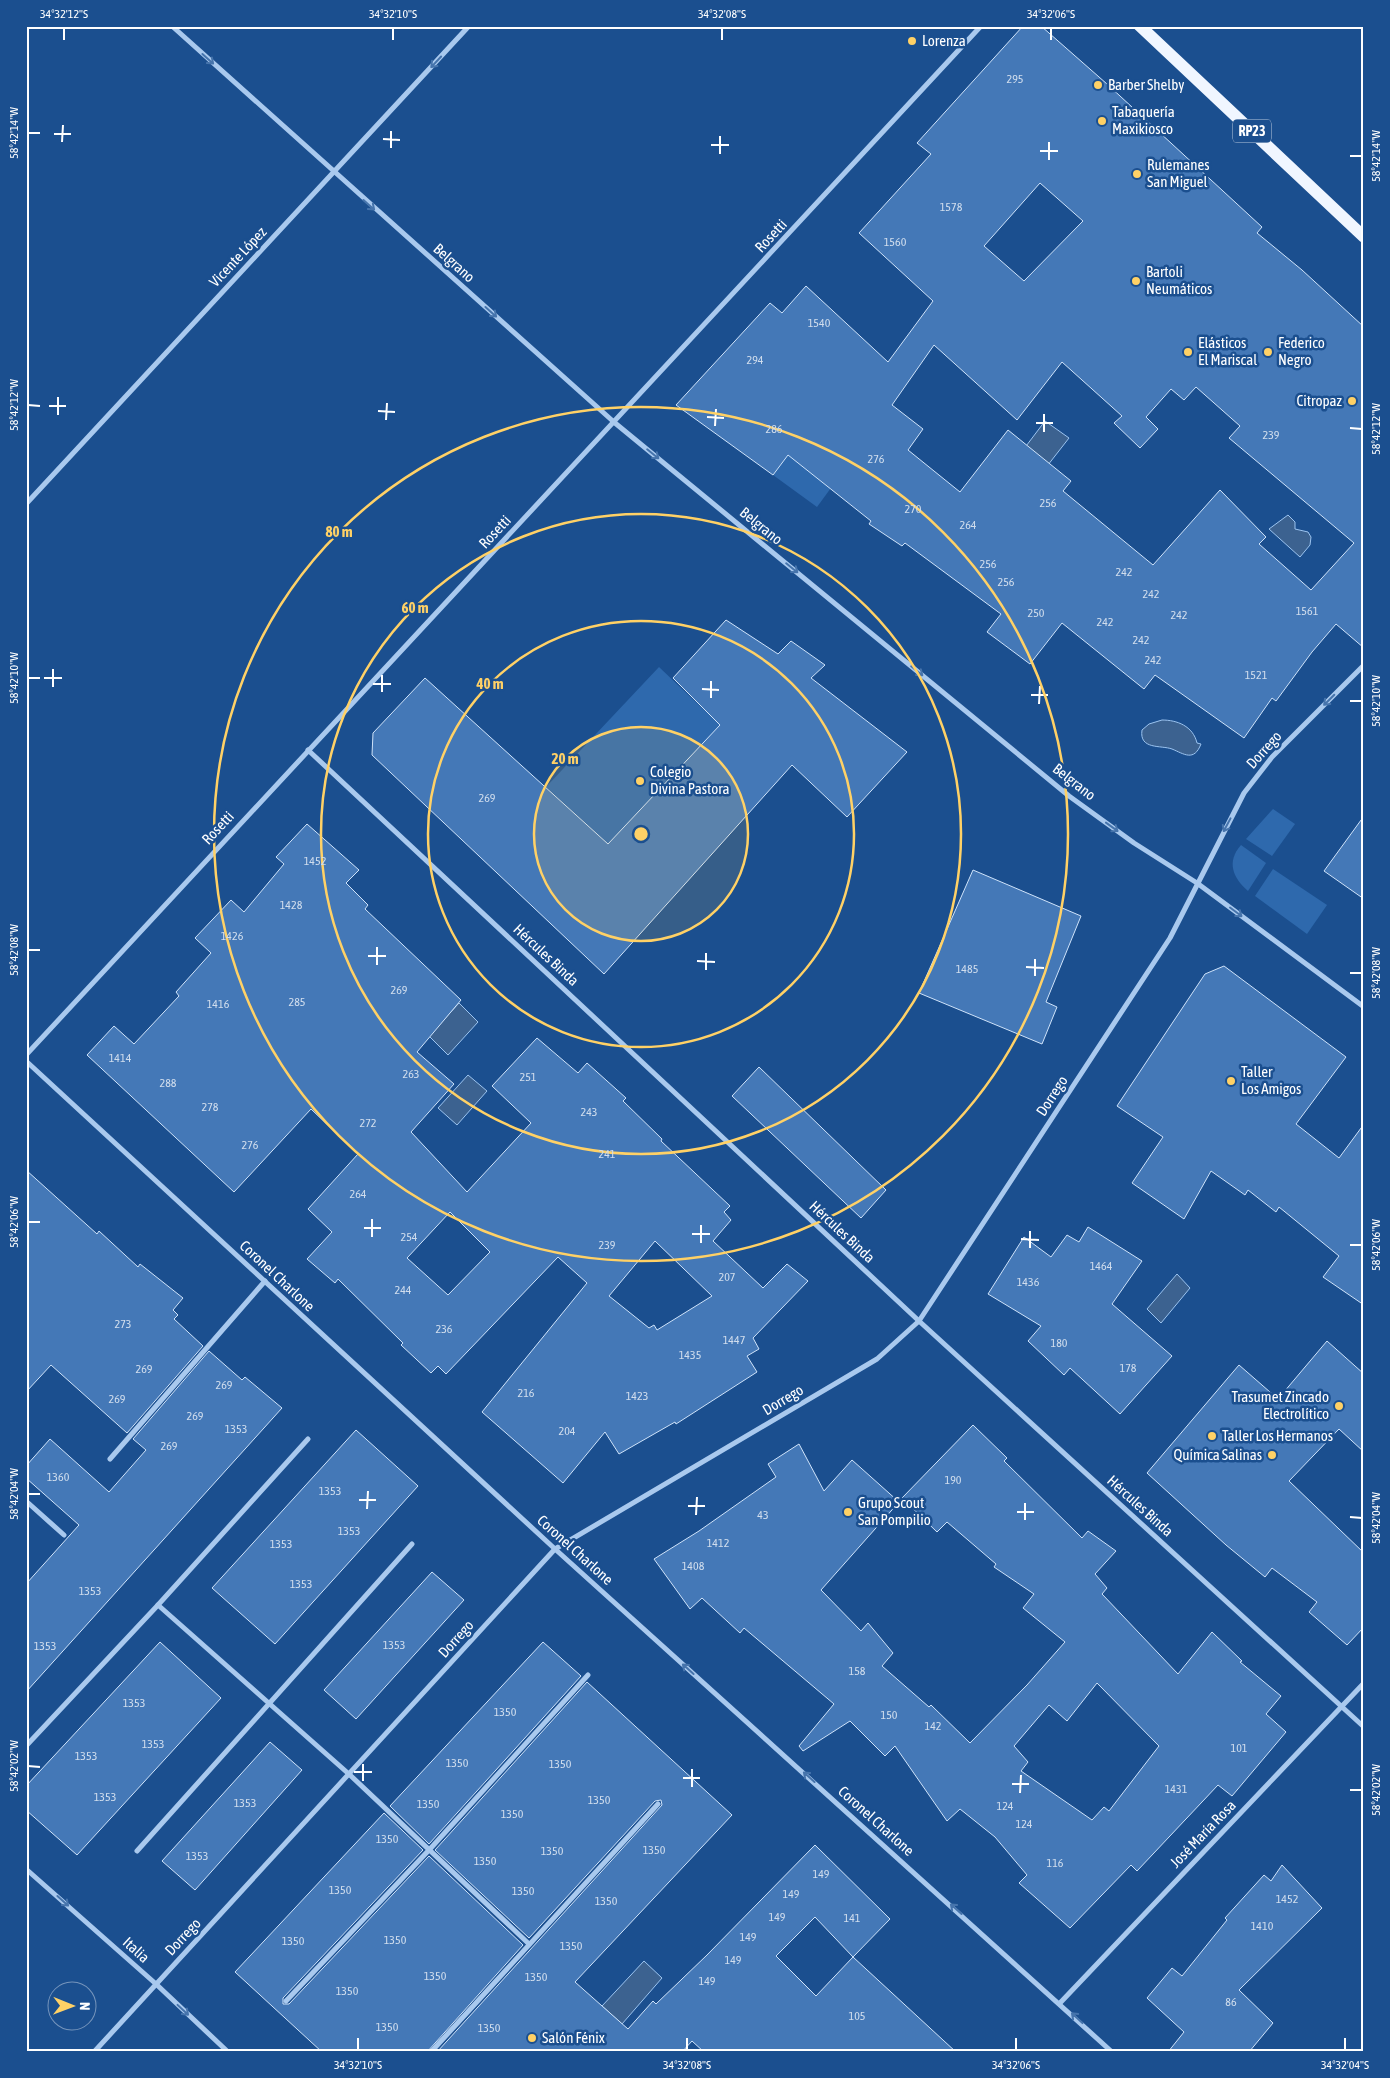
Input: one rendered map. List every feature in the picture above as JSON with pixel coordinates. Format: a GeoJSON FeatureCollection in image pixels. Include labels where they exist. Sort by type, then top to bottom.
{"type":"FeatureCollection","features":[{"type":"Feature","properties":{"kind":"main road","name":"RP23"},"geometry":{"type":"LineString","coordinates":[[1140,26],[1364,237]]}},
{"type":"Feature","properties":{"kind":"street","name":"Belgrano"},"geometry":{"type":"LineString","coordinates":[[172,26],[615,423],[1069,796],[1134,843],[1197,883],[1364,1007]]}},
{"type":"Feature","properties":{"kind":"street","name":"Vicente López"},"geometry":{"type":"LineString","coordinates":[[26,504],[469,26]]}},
{"type":"Feature","properties":{"kind":"street","name":"Rosetti"},"geometry":{"type":"LineString","coordinates":[[26,1055],[308,750],[615,423],[981,26]]}},
{"type":"Feature","properties":{"kind":"street","name":"Dorrego"},"geometry":{"type":"LineString","coordinates":[[94,2052],[350,1775],[554,1549],[877,1359],[919,1321],[1170,938],[1244,793],[1272,757],[1364,665]]}},
{"type":"Feature","properties":{"kind":"street","name":"Hércules Binda"},"geometry":{"type":"LineString","coordinates":[[308,750],[919,1321],[1364,1727]]}},
{"type":"Feature","properties":{"kind":"street","name":"Coronel Charlone"},"geometry":{"type":"LineString","coordinates":[[26,1061],[554,1549],[1060,2003],[1112,2052]]}},
{"type":"Feature","properties":{"kind":"street"},"geometry":{"type":"LineString","coordinates":[[110,1458],[265,1281]]}},
{"type":"Feature","properties":{"kind":"street"},"geometry":{"type":"LineString","coordinates":[[26,1746],[158,1605],[308,1439]]}},
{"type":"Feature","properties":{"kind":"street"},"geometry":{"type":"LineString","coordinates":[[26,1501],[64,1535]]}},
{"type":"Feature","properties":{"kind":"street"},"geometry":{"type":"LineString","coordinates":[[137,1851],[412,1544]]}},
{"type":"Feature","properties":{"kind":"street"},"geometry":{"type":"LineString","coordinates":[[158,1605],[350,1775],[529,1944]]}},
{"type":"Feature","properties":{"kind":"street"},"geometry":{"type":"LineString","coordinates":[[286,2001],[430,1849],[588,1675]]}},
{"type":"Feature","properties":{"kind":"street","name":"José María Rosa"},"geometry":{"type":"LineString","coordinates":[[1060,2003],[1364,1683]]}},
{"type":"Feature","properties":{"kind":"street"},"geometry":{"type":"LineString","coordinates":[[431,2052],[658,1804]]}},
{"type":"Feature","properties":{"kind":"street","name":"Italia"},"geometry":{"type":"LineString","coordinates":[[26,1869],[156,1984],[228,2052]]}},
{"type":"Feature","properties":{"kind":"shaded area"},"geometry":{"type":"Polygon","coordinates":[[[848,375],[888,410],[817,507],[773,475],[848,375]]]}},
{"type":"Feature","properties":{"kind":"shaded area"},"geometry":{"type":"Polygon","coordinates":[[[1045,421],[1069,438],[1037,479],[1014,462],[1045,421]]]}},
{"type":"Feature","properties":{"kind":"shaded area"},"geometry":{"type":"Polygon","coordinates":[[[1288,515],[1295,522],[1295,529],[1308,532],[1311,537],[1310,545],[1300,557],[1269,529],[1288,515]]]}},
{"type":"Feature","properties":{"kind":"shaded area"},"geometry":{"type":"Polygon","coordinates":[[[659,667],[720,725],[608,844],[546,787],[659,667]]]}},
{"type":"Feature","properties":{"kind":"shaded area"},"geometry":{"type":"Polygon","coordinates":[[[1162,720],[1173,721],[1188,728],[1197,743],[1201,744],[1198,750],[1192,755],[1188,755],[1172,749],[1147,744],[1142,736],[1142,730],[1149,724],[1162,720]]]}},
{"type":"Feature","properties":{"kind":"shaded area"},"geometry":{"type":"Polygon","coordinates":[[[1273,809],[1295,824],[1272,856],[1246,839],[1273,809]]]}},
{"type":"Feature","properties":{"kind":"shaded area"},"geometry":{"type":"Polygon","coordinates":[[[1241,845],[1266,863],[1248,891],[1238,881],[1233,870],[1236,851],[1241,845]]]}},
{"type":"Feature","properties":{"kind":"shaded area"},"geometry":{"type":"Polygon","coordinates":[[[1273,869],[1327,905],[1307,934],[1255,896],[1273,869]]]}},
{"type":"Feature","properties":{"kind":"shaded area"},"geometry":{"type":"Polygon","coordinates":[[[459,1003],[478,1022],[448,1055],[429,1036],[459,1003]]]}},
{"type":"Feature","properties":{"kind":"shaded area"},"geometry":{"type":"Polygon","coordinates":[[[468,1075],[487,1091],[457,1125],[438,1108],[468,1075]]]}},
{"type":"Feature","properties":{"kind":"shaded area"},"geometry":{"type":"Polygon","coordinates":[[[1177,1274],[1190,1288],[1161,1323],[1147,1309],[1177,1274]]]}},
{"type":"Feature","properties":{"kind":"shaded area"},"geometry":{"type":"Polygon","coordinates":[[[644,1961],[662,1978],[622,2024],[602,2006],[644,1961]]]}},
{"type":"Feature","properties":{"kind":"building"},"geometry":{"type":"Polygon","coordinates":[[[1023,26],[1041,26],[1262,227],[1257,233],[1302,270],[1364,327],[1364,648],[1336,624],[1312,652],[1276,701],[1272,698],[1244,738],[1155,675],[1144,689],[1062,623],[1030,664],[987,632],[1001,614],[905,543],[902,546],[869,524],[871,521],[788,455],[773,475],[676,405],[770,303],[782,313],[806,286],[888,362],[933,301],[859,233],[931,154],[917,143],[1023,26]],[[1040,183],[984,246],[1024,281],[1083,221],[1040,183]],[[934,345],[892,405],[923,429],[908,450],[960,492],[1008,430],[1071,481],[1063,491],[1153,565],[1220,490],[1266,537],[1259,544],[1311,590],[1354,543],[1229,438],[1240,426],[1196,387],[1184,400],[1171,389],[1146,417],[1158,429],[1140,448],[1114,423],[1122,416],[1062,362],[1017,420],[934,345]]]}},
{"type":"Feature","properties":{"kind":"building"},"geometry":{"type":"Polygon","coordinates":[[[726,620],[778,654],[791,641],[825,665],[811,678],[907,752],[847,817],[792,765],[604,974],[372,755],[373,733],[425,678],[608,844],[720,725],[673,678],[726,620]]]}},
{"type":"Feature","properties":{"kind":"building"},"geometry":{"type":"Polygon","coordinates":[[[1364,816],[1364,899],[1324,871],[1364,816]]]}},
{"type":"Feature","properties":{"kind":"building"},"geometry":{"type":"Polygon","coordinates":[[[307,824],[359,870],[346,883],[368,905],[365,909],[461,1000],[417,1052],[454,1084],[411,1132],[467,1192],[531,1123],[492,1086],[537,1038],[578,1073],[587,1063],[626,1098],[623,1101],[662,1139],[661,1141],[730,1206],[724,1212],[731,1220],[713,1241],[763,1288],[787,1264],[808,1281],[753,1338],[759,1349],[747,1356],[757,1372],[676,1424],[675,1422],[619,1454],[605,1432],[563,1483],[482,1412],[587,1283],[558,1257],[446,1374],[438,1366],[431,1373],[401,1345],[403,1343],[338,1279],[335,1283],[307,1259],[332,1232],[308,1209],[358,1154],[311,1109],[234,1192],[87,1055],[114,1026],[134,1044],[179,996],[176,992],[211,953],[195,938],[231,900],[244,912],[284,864],[276,857],[307,824]],[[450,1212],[407,1258],[448,1295],[490,1252],[450,1212]],[[655,1241],[609,1296],[649,1328],[654,1325],[657,1330],[712,1296],[655,1241]]]}},
{"type":"Feature","properties":{"kind":"building"},"geometry":{"type":"Polygon","coordinates":[[[973,870],[1081,916],[1046,1002],[1057,1007],[1042,1044],[919,993],[973,870]]]}},
{"type":"Feature","properties":{"kind":"building","name":"Taller Los Amigos"},"geometry":{"type":"Polygon","coordinates":[[[1224,966],[1346,1057],[1296,1124],[1339,1158],[1364,1124],[1364,1305],[1323,1277],[1339,1256],[1279,1207],[1276,1212],[1248,1190],[1245,1195],[1211,1171],[1184,1219],[1132,1183],[1163,1137],[1117,1106],[1205,974],[1224,966]]]}},
{"type":"Feature","properties":{"kind":"building"},"geometry":{"type":"Polygon","coordinates":[[[759,1067],[886,1190],[861,1218],[732,1096],[759,1067]]]}},
{"type":"Feature","properties":{"kind":"building"},"geometry":{"type":"Polygon","coordinates":[[[26,1170],[97,1234],[99,1231],[138,1267],[140,1264],[183,1298],[173,1310],[178,1315],[174,1319],[203,1346],[127,1433],[51,1365],[26,1392],[26,1170]]]}},
{"type":"Feature","properties":{"kind":"building"},"geometry":{"type":"Polygon","coordinates":[[[1088,1227],[1142,1261],[1112,1304],[1172,1356],[1120,1414],[1070,1368],[1064,1375],[1028,1341],[1041,1326],[988,1294],[1024,1237],[1051,1257],[1067,1235],[1079,1242],[1088,1227]]]}},
{"type":"Feature","properties":{"kind":"building"},"geometry":{"type":"Polygon","coordinates":[[[1327,1341],[1364,1374],[1364,1452],[1339,1429],[1289,1481],[1364,1553],[1364,1627],[1347,1645],[1309,1612],[1317,1602],[1272,1568],[1265,1577],[1226,1545],[1147,1473],[1239,1365],[1278,1399],[1327,1341]]]}},
{"type":"Feature","properties":{"kind":"building"},"geometry":{"type":"Polygon","coordinates":[[[209,1351],[242,1380],[245,1377],[282,1408],[26,1692],[26,1584],[79,1525],[26,1478],[26,1466],[50,1439],[109,1492],[146,1450],[133,1439],[209,1351]]]}},
{"type":"Feature","properties":{"kind":"building"},"geometry":{"type":"Polygon","coordinates":[[[973,1425],[1007,1458],[1004,1461],[1082,1538],[1088,1531],[1116,1551],[1095,1574],[1107,1588],[1102,1594],[1178,1674],[1212,1632],[1242,1661],[1240,1662],[1281,1696],[1266,1714],[1286,1732],[1232,1796],[1218,1785],[1137,1871],[1131,1865],[1070,1928],[1019,1883],[1027,1875],[995,1837],[960,1809],[947,1821],[895,1746],[885,1756],[850,1721],[803,1751],[799,1746],[834,1704],[744,1628],[740,1633],[702,1598],[690,1609],[654,1559],[699,1531],[776,1477],[768,1464],[799,1444],[824,1491],[852,1460],[899,1502],[821,1590],[861,1631],[868,1623],[893,1653],[882,1666],[929,1707],[931,1705],[970,1743],[1027,1685],[1065,1642],[1023,1608],[1034,1594],[994,1567],[996,1564],[947,1522],[937,1532],[902,1498],[973,1425]],[[1097,1683],[1067,1721],[1049,1705],[1014,1746],[1028,1762],[1021,1771],[1092,1820],[1104,1807],[1109,1811],[1159,1746],[1097,1683]]]}},
{"type":"Feature","properties":{"kind":"building"},"geometry":{"type":"Polygon","coordinates":[[[356,1430],[418,1486],[275,1644],[212,1588],[356,1430]]]}},
{"type":"Feature","properties":{"kind":"building"},"geometry":{"type":"Polygon","coordinates":[[[432,1572],[464,1600],[356,1719],[324,1690],[432,1572]]]}},
{"type":"Feature","properties":{"kind":"building"},"geometry":{"type":"Polygon","coordinates":[[[160,1642],[221,1698],[77,1855],[26,1810],[26,1786],[160,1642]]]}},
{"type":"Feature","properties":{"kind":"building"},"geometry":{"type":"Polygon","coordinates":[[[543,1642],[581,1676],[429,1844],[390,1806],[543,1642]]]}},
{"type":"Feature","properties":{"kind":"building"},"geometry":{"type":"Polygon","coordinates":[[[587,1682],[732,1815],[575,1982],[628,2029],[653,2001],[656,2004],[707,1955],[815,1845],[890,1919],[853,1957],[956,2052],[704,2052],[692,2041],[682,2052],[437,2052],[662,1805],[661,1800],[655,1801],[529,1938],[435,1850],[587,1682]],[[815,1917],[776,1956],[816,1996],[853,1957],[815,1917]]]}},
{"type":"Feature","properties":{"kind":"building"},"geometry":{"type":"Polygon","coordinates":[[[270,1742],[302,1770],[195,1890],[162,1861],[270,1742]]]}},
{"type":"Feature","properties":{"kind":"building"},"geometry":{"type":"Polygon","coordinates":[[[384,1813],[423,1850],[283,1998],[283,2004],[289,2004],[429,1856],[523,1945],[427,2052],[322,2052],[235,1972],[384,1813]]]}},
{"type":"Feature","properties":{"kind":"building"},"geometry":{"type":"Polygon","coordinates":[[[1282,1865],[1322,1908],[1239,1990],[1273,2023],[1249,2052],[1168,2052],[1184,2032],[1147,1998],[1172,1968],[1182,1976],[1227,1920],[1225,1918],[1264,1875],[1271,1881],[1282,1865]]]}},
{"type":"Feature","properties":{"kind":"place","name":"Lorenza"},"geometry":{"type":"Point","coordinates":[912,41]}},
{"type":"Feature","properties":{"kind":"place","name":"Barber Shelby"},"geometry":{"type":"Point","coordinates":[1098,85]}},
{"type":"Feature","properties":{"kind":"place","name":"Tabaquería Maxikiosco"},"geometry":{"type":"Point","coordinates":[1102,121]}},
{"type":"Feature","properties":{"kind":"place","name":"Rulemanes San Miguel"},"geometry":{"type":"Point","coordinates":[1137,174]}},
{"type":"Feature","properties":{"kind":"place","name":"Bartoli Neumáticos"},"geometry":{"type":"Point","coordinates":[1136,281]}},
{"type":"Feature","properties":{"kind":"place","name":"Elásticos El Mariscal"},"geometry":{"type":"Point","coordinates":[1188,352]}},
{"type":"Feature","properties":{"kind":"place","name":"Federico Negro"},"geometry":{"type":"Point","coordinates":[1268,352]}},
{"type":"Feature","properties":{"kind":"place","name":"Citropaz"},"geometry":{"type":"Point","coordinates":[1352,401]}},
{"type":"Feature","properties":{"kind":"place","name":"Colegio Divina Pastora"},"geometry":{"type":"Point","coordinates":[640,781]}},
{"type":"Feature","properties":{"kind":"place","name":"Taller Los Amigos"},"geometry":{"type":"Point","coordinates":[1231,1081]}},
{"type":"Feature","properties":{"kind":"place","name":"Trasumet Zincado Electrolítico"},"geometry":{"type":"Point","coordinates":[1339,1406]}},
{"type":"Feature","properties":{"kind":"place","name":"Taller Los Hermanos"},"geometry":{"type":"Point","coordinates":[1212,1436]}},
{"type":"Feature","properties":{"kind":"place","name":"Química Salinas"},"geometry":{"type":"Point","coordinates":[1272,1455]}},
{"type":"Feature","properties":{"kind":"place","name":"Grupo Scout San Pompilio"},"geometry":{"type":"Point","coordinates":[848,1512]}},
{"type":"Feature","properties":{"kind":"place","name":"Salón Fénix"},"geometry":{"type":"Point","coordinates":[532,2038]}}]}
